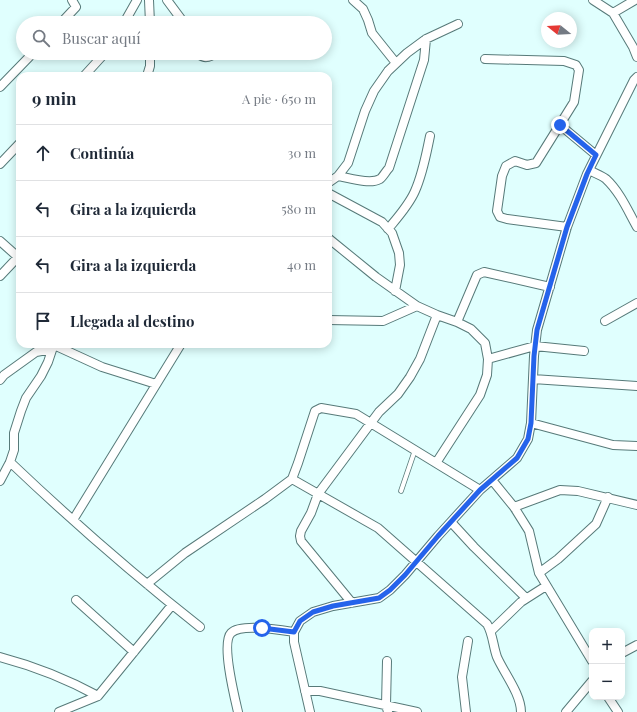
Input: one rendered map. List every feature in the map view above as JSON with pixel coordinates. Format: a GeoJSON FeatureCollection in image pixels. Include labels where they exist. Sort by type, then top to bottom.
{"type":"FeatureCollection","features":[{"type":"Feature","properties":{"kind":"street"},"geometry":{"type":"LineString","coordinates":[[68,16],[76,7],[72,0]]}},
{"type":"Feature","properties":{"kind":"street"},"geometry":{"type":"LineString","coordinates":[[128,16],[137,0]]}},
{"type":"Feature","properties":{"kind":"street"},"geometry":{"type":"LineString","coordinates":[[149,0],[150,16]]}},
{"type":"Feature","properties":{"kind":"street"},"geometry":{"type":"LineString","coordinates":[[167,0],[179,16]]}},
{"type":"Feature","properties":{"kind":"street"},"geometry":{"type":"LineString","coordinates":[[353,0],[363,9],[372,33],[396,63]]}},
{"type":"Feature","properties":{"kind":"street"},"geometry":{"type":"LineString","coordinates":[[594,0],[613,13],[634,47],[637,57]]}},
{"type":"Feature","properties":{"kind":"street"},"geometry":{"type":"LineString","coordinates":[[613,13],[635,0]]}},
{"type":"Feature","properties":{"kind":"street"},"geometry":{"type":"LineString","coordinates":[[332,180],[338,176],[348,163],[365,111],[374,91],[388,71],[426,39],[458,24]]}},
{"type":"Feature","properties":{"kind":"street"},"geometry":{"type":"LineString","coordinates":[[338,176],[362,181],[372,181],[381,179],[389,168],[424,60],[426,39]]}},
{"type":"Feature","properties":{"kind":"street"},"geometry":{"type":"LineString","coordinates":[[485,59],[564,61],[576,64],[579,70],[574,102],[536,163],[527,165],[515,161],[506,166],[502,176],[497,211],[500,216],[507,219],[567,227]]}},
{"type":"Feature","properties":{"kind":"street"},"geometry":{"type":"LineString","coordinates":[[0,87],[26,60]]}},
{"type":"Feature","properties":{"kind":"street"},"geometry":{"type":"LineString","coordinates":[[88,72],[99,60]]}},
{"type":"Feature","properties":{"kind":"street"},"geometry":{"type":"LineString","coordinates":[[148,72],[150,60]]}},
{"type":"Feature","properties":{"kind":"street"},"geometry":{"type":"LineString","coordinates":[[310,712],[294,642],[294,632],[300,621],[313,612],[379,598],[390,590],[480,490],[517,458],[528,439],[531,423],[537,330],[567,227],[596,155],[634,80],[637,77]]}},
{"type":"Feature","properties":{"kind":"street"},"geometry":{"type":"LineString","coordinates":[[560,125],[596,155]]}},
{"type":"Feature","properties":{"kind":"street"},"geometry":{"type":"LineString","coordinates":[[388,229],[405,208],[415,192],[423,169],[430,136]]}},
{"type":"Feature","properties":{"kind":"street"},"geometry":{"type":"LineString","coordinates":[[2,159],[16,147]]}},
{"type":"Feature","properties":{"kind":"street"},"geometry":{"type":"LineString","coordinates":[[589,170],[605,178],[612,185],[620,196],[637,227]]}},
{"type":"Feature","properties":{"kind":"street"},"geometry":{"type":"LineString","coordinates":[[332,196],[382,222],[392,233],[399,253],[400,265],[395,291]]}},
{"type":"Feature","properties":{"kind":"street"},"geometry":{"type":"LineString","coordinates":[[0,241],[16,255]]}},
{"type":"Feature","properties":{"kind":"street"},"geometry":{"type":"LineString","coordinates":[[332,241],[395,291],[417,306],[471,329],[485,343],[488,359],[487,375],[480,395],[436,463]]}},
{"type":"Feature","properties":{"kind":"street"},"geometry":{"type":"LineString","coordinates":[[0,276],[16,259]]}},
{"type":"Feature","properties":{"kind":"street"},"geometry":{"type":"LineString","coordinates":[[457,322],[477,275],[484,272],[550,286]]}},
{"type":"Feature","properties":{"kind":"street"},"geometry":{"type":"LineString","coordinates":[[605,321],[637,303]]}},
{"type":"Feature","properties":{"kind":"street"},"geometry":{"type":"LineString","coordinates":[[332,320],[383,321],[417,306]]}},
{"type":"Feature","properties":{"kind":"street"},"geometry":{"type":"LineString","coordinates":[[352,603],[301,542],[301,531],[311,513],[318,494],[379,412],[398,394],[410,377],[420,359],[437,315]]}},
{"type":"Feature","properties":{"kind":"street"},"geometry":{"type":"LineString","coordinates":[[488,359],[535,346],[584,352]]}},
{"type":"Feature","properties":{"kind":"street"},"geometry":{"type":"LineString","coordinates":[[0,380],[4,375],[36,352],[47,348]]}},
{"type":"Feature","properties":{"kind":"street"},"geometry":{"type":"LineString","coordinates":[[0,481],[10,462],[14,450],[14,434],[26,398],[41,376],[48,362],[52,348]]}},
{"type":"Feature","properties":{"kind":"street"},"geometry":{"type":"LineString","coordinates":[[57,348],[102,368],[156,384]]}},
{"type":"Feature","properties":{"kind":"street"},"geometry":{"type":"LineString","coordinates":[[73,520],[178,348]]}},
{"type":"Feature","properties":{"kind":"street"},"geometry":{"type":"LineString","coordinates":[[533,379],[637,386]]}},
{"type":"Feature","properties":{"kind":"street"},"geometry":{"type":"LineString","coordinates":[[147,584],[185,553],[292,479],[315,411],[321,408],[356,414],[372,422],[480,490]]}},
{"type":"Feature","properties":{"kind":"street"},"geometry":{"type":"LineString","coordinates":[[531,423],[613,445],[637,446]]}},
{"type":"Feature","properties":{"kind":"street"},"geometry":{"type":"LineString","coordinates":[[10,462],[73,520],[147,584],[200,627]]}},
{"type":"Feature","properties":{"kind":"street"},"geometry":{"type":"LineString","coordinates":[[292,479],[378,528],[487,624],[491,631],[497,657],[517,697],[521,712]]}},
{"type":"Feature","properties":{"kind":"street"},"geometry":{"type":"LineString","coordinates":[[492,480],[514,507],[529,531],[539,573],[589,656]]}},
{"type":"Feature","properties":{"kind":"street"},"geometry":{"type":"LineString","coordinates":[[514,507],[560,490],[578,491],[637,505]]}},
{"type":"Feature","properties":{"kind":"street"},"geometry":{"type":"LineString","coordinates":[[539,573],[558,559],[596,524],[608,497]]}},
{"type":"Feature","properties":{"kind":"street"},"geometry":{"type":"LineString","coordinates":[[451,522],[526,598]]}},
{"type":"Feature","properties":{"kind":"street"},"geometry":{"type":"LineString","coordinates":[[491,631],[526,598],[546,586]]}},
{"type":"Feature","properties":{"kind":"street"},"geometry":{"type":"LineString","coordinates":[[76,600],[134,652]]}},
{"type":"Feature","properties":{"kind":"street"},"geometry":{"type":"LineString","coordinates":[[59,712],[98,696],[172,605]]}},
{"type":"Feature","properties":{"kind":"street"},"geometry":{"type":"LineString","coordinates":[[238,712],[230,674],[228,643],[231,633],[236,630],[246,628],[262,628],[294,632]]}},
{"type":"Feature","properties":{"kind":"street"},"geometry":{"type":"LineString","coordinates":[[466,712],[462,677],[468,641]]}},
{"type":"Feature","properties":{"kind":"street"},"geometry":{"type":"LineString","coordinates":[[625,651],[637,645]]}},
{"type":"Feature","properties":{"kind":"street"},"geometry":{"type":"LineString","coordinates":[[0,657],[21,662],[73,682],[98,696]]}},
{"type":"Feature","properties":{"kind":"street"},"geometry":{"type":"LineString","coordinates":[[386,662],[387,709]]}},
{"type":"Feature","properties":{"kind":"street"},"geometry":{"type":"LineString","coordinates":[[566,712],[589,685]]}},
{"type":"Feature","properties":{"kind":"street"},"geometry":{"type":"LineString","coordinates":[[305,691],[320,691],[387,709],[417,712]]}},
{"type":"Feature","properties":{"kind":"street"},"geometry":{"type":"LineString","coordinates":[[610,700],[618,712]]}},
{"type":"Feature","properties":{"kind":"lane"},"geometry":{"type":"LineString","coordinates":[[401,491],[415,450]]}},
{"type":"Feature","properties":{"kind":"route"},"geometry":{"type":"LineString","coordinates":[[262,628],[294,632],[300,621],[313,612],[333,606],[379,598],[390,590],[405,575],[480,490],[517,458],[523,449],[528,439],[531,423],[534,356],[537,330],[567,227],[587,174],[596,155],[560,125]]}}]}
